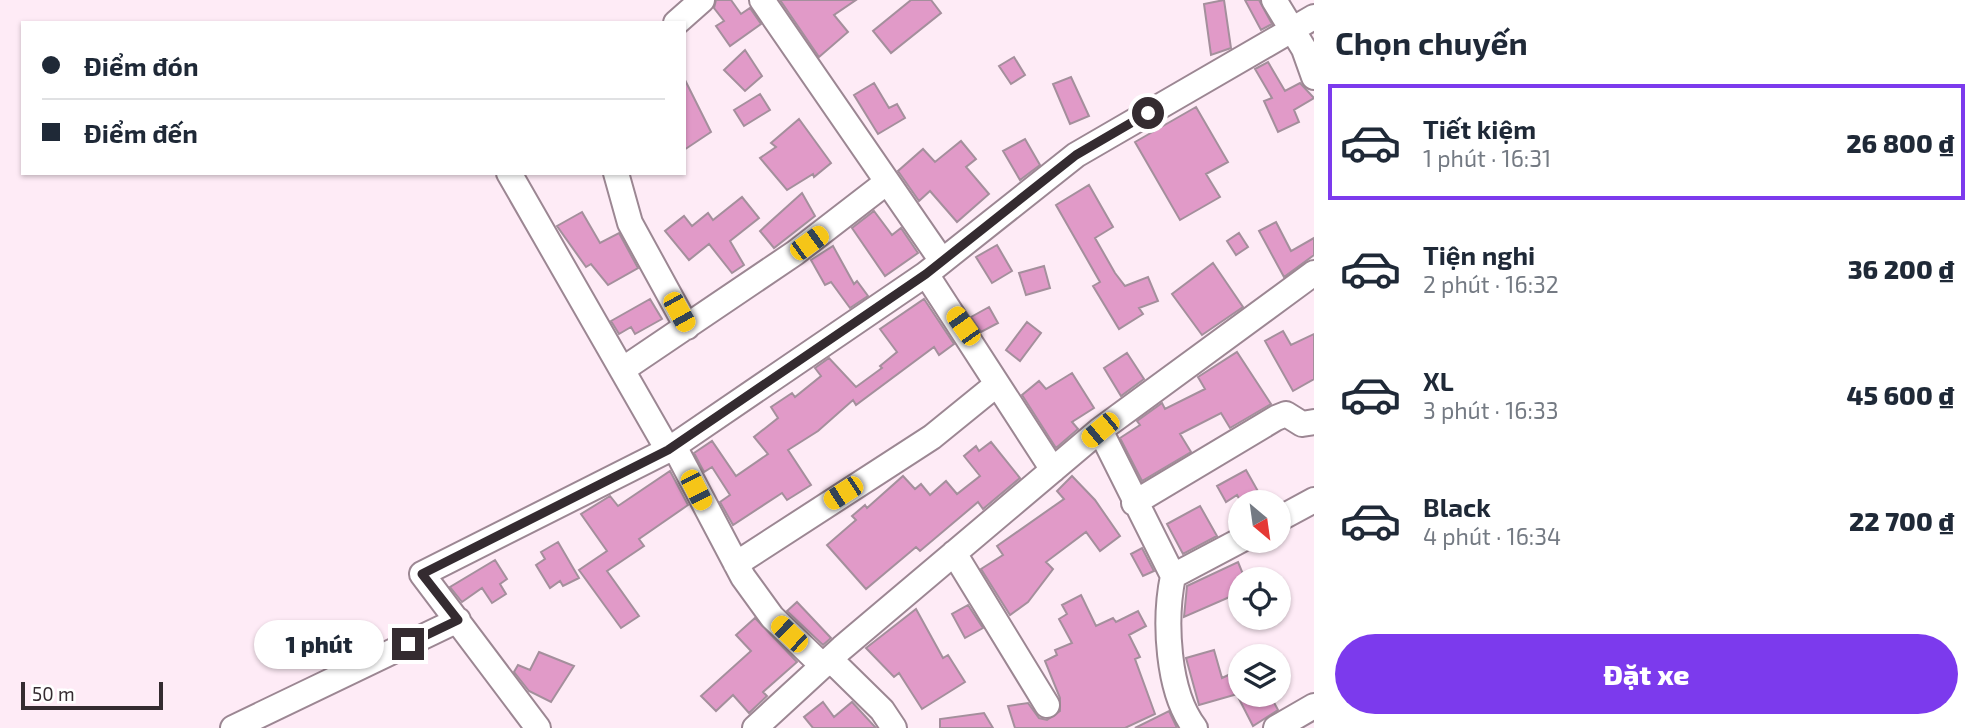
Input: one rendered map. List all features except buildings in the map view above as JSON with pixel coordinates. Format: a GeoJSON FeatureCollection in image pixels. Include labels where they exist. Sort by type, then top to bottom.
{"type":"FeatureCollection","features":[{"type":"Feature","properties":{"kind":"street"},"geometry":{"type":"LineString","coordinates":[[678,21],[702,0]]}},
{"type":"Feature","properties":{"kind":"street"},"geometry":{"type":"LineString","coordinates":[[762,0],[887,182],[996,385],[1053,470]]}},
{"type":"Feature","properties":{"kind":"street"},"geometry":{"type":"LineString","coordinates":[[1274,0],[1304,49],[1314,77]]}},
{"type":"Feature","properties":{"kind":"street"},"geometry":{"type":"LineString","coordinates":[[538,728],[422,574],[671,448],[934,267],[1076,155],[1314,17]]}},
{"type":"Feature","properties":{"kind":"street"},"geometry":{"type":"LineString","coordinates":[[510,175],[736,564],[772,617],[882,710],[894,728]]}},
{"type":"Feature","properties":{"kind":"street"},"geometry":{"type":"LineString","coordinates":[[617,175],[630,223],[687,327]]}},
{"type":"Feature","properties":{"kind":"street"},"geometry":{"type":"LineString","coordinates":[[622,370],[795,253],[887,182]]}},
{"type":"Feature","properties":{"kind":"street"},"geometry":{"type":"LineString","coordinates":[[755,728],[826,663],[1100,430],[1314,273]]}},
{"type":"Feature","properties":{"kind":"street"},"geometry":{"type":"LineString","coordinates":[[736,564],[932,437],[996,385]]}},
{"type":"Feature","properties":{"kind":"street"},"geometry":{"type":"LineString","coordinates":[[1134,503],[1276,418],[1286,414],[1302,424],[1314,422]]}},
{"type":"Feature","properties":{"kind":"street"},"geometry":{"type":"LineString","coordinates":[[1100,430],[1172,576],[1171,647],[1175,688],[1180,706],[1195,728]]}},
{"type":"Feature","properties":{"kind":"street"},"geometry":{"type":"LineString","coordinates":[[1292,512],[1314,499]]}},
{"type":"Feature","properties":{"kind":"street"},"geometry":{"type":"LineString","coordinates":[[1172,576],[1228,547]]}},
{"type":"Feature","properties":{"kind":"street"},"geometry":{"type":"LineString","coordinates":[[954,553],[1047,705]]}},
{"type":"Feature","properties":{"kind":"street"},"geometry":{"type":"LineString","coordinates":[[233,728],[458,620]]}},
{"type":"Feature","properties":{"kind":"street"},"geometry":{"type":"LineString","coordinates":[[1276,728],[1314,706]]}},
{"type":"Feature","properties":{"kind":"route"},"geometry":{"type":"LineString","coordinates":[[408,644],[458,620],[422,574],[668,450],[926,274],[1076,155],[1148,113]]}}]}
